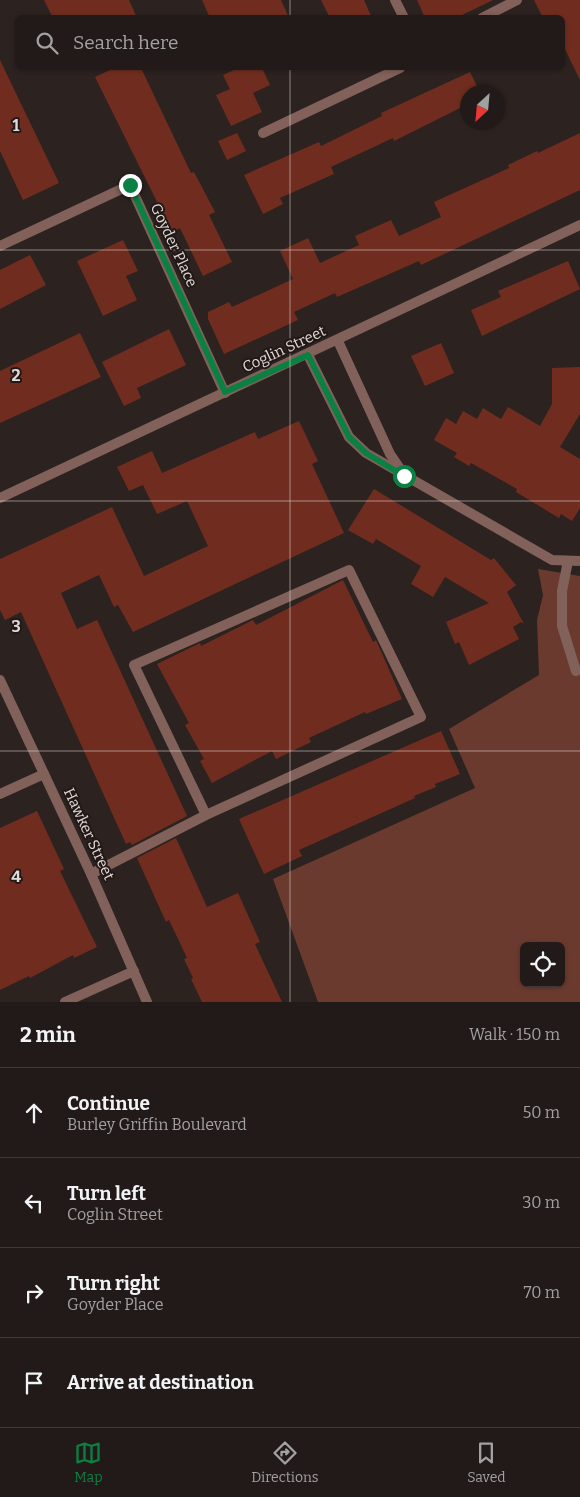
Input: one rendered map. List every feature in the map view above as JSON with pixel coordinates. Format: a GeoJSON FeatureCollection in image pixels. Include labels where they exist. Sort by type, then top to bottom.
{"type":"FeatureCollection","features":[{"type":"Feature","properties":{"kind":"street"},"geometry":{"type":"LineString","coordinates":[[395,0],[402,15]]}},
{"type":"Feature","properties":{"kind":"street"},"geometry":{"type":"LineString","coordinates":[[488,15],[517,0]]}},
{"type":"Feature","properties":{"kind":"street"},"geometry":{"type":"LineString","coordinates":[[263,132],[396,70]]}},
{"type":"Feature","properties":{"kind":"street","name":"Goyder Place"},"geometry":{"type":"LineString","coordinates":[[0,246],[130,185],[225,392]]}},
{"type":"Feature","properties":{"kind":"street","name":"Coglin Street"},"geometry":{"type":"LineString","coordinates":[[0,498],[338,341],[580,225]]}},
{"type":"Feature","properties":{"kind":"street"},"geometry":{"type":"LineString","coordinates":[[338,341],[390,454],[404,476]]}},
{"type":"Feature","properties":{"kind":"street"},"geometry":{"type":"LineString","coordinates":[[308,355],[349,437],[366,453],[552,560],[580,562]]}},
{"type":"Feature","properties":{"kind":"street"},"geometry":{"type":"LineString","coordinates":[[568,561],[562,591],[562,626],[576,671]]}},
{"type":"Feature","properties":{"kind":"street"},"geometry":{"type":"LineString","coordinates":[[91,874],[206,815],[421,717],[349,570],[134,665],[206,815]]}},
{"type":"Feature","properties":{"kind":"street","name":"Hawker Street"},"geometry":{"type":"LineString","coordinates":[[0,680],[91,874],[147,1002]]}},
{"type":"Feature","properties":{"kind":"street"},"geometry":{"type":"LineString","coordinates":[[0,794],[44,774]]}},
{"type":"Feature","properties":{"kind":"street"},"geometry":{"type":"LineString","coordinates":[[65,1002],[134,971]]}},
{"type":"Feature","properties":{"kind":"shaded area"},"geometry":{"type":"Polygon","coordinates":[[[538,569],[580,576],[580,1002],[318,1002],[273,879],[475,788],[449,729],[539,675],[537,620],[543,595],[538,569]]]}},
{"type":"Feature","properties":{"kind":"building"},"geometry":{"type":"Polygon","coordinates":[[[44,0],[129,0],[136,15],[52,15],[44,0]]]}},
{"type":"Feature","properties":{"kind":"building"},"geometry":{"type":"Polygon","coordinates":[[[202,0],[281,0],[288,15],[209,15],[202,0]]]}},
{"type":"Feature","properties":{"kind":"building"},"geometry":{"type":"Polygon","coordinates":[[[321,0],[364,0],[371,15],[328,15],[321,0]]]}},
{"type":"Feature","properties":{"kind":"building"},"geometry":{"type":"Polygon","coordinates":[[[417,0],[493,0],[462,15],[424,15],[417,0]]]}},
{"type":"Feature","properties":{"kind":"building"},"geometry":{"type":"Polygon","coordinates":[[[534,0],[580,0],[580,80],[565,49],[565,15],[542,15],[534,0]]]}},
{"type":"Feature","properties":{"kind":"building"},"geometry":{"type":"Polygon","coordinates":[[[0,60],[59,183],[23,200],[0,151],[0,60]]]}},
{"type":"Feature","properties":{"kind":"building"},"geometry":{"type":"Polygon","coordinates":[[[110,70],[142,70],[191,173],[194,172],[215,212],[209,215],[232,262],[203,276],[180,228],[172,232],[95,77],[110,70]]]}},
{"type":"Feature","properties":{"kind":"building"},"geometry":{"type":"Polygon","coordinates":[[[234,70],[263,70],[270,85],[253,93],[262,112],[231,126],[216,95],[230,89],[223,75],[234,70]]]}},
{"type":"Feature","properties":{"kind":"building"},"geometry":{"type":"Polygon","coordinates":[[[470,72],[476,85],[460,85],[460,108],[394,141],[393,138],[331,167],[334,174],[280,198],[283,204],[263,214],[244,175],[319,142],[321,146],[382,116],[381,113],[470,72]]]}},
{"type":"Feature","properties":{"kind":"building"},"geometry":{"type":"Polygon","coordinates":[[[237,133],[246,151],[227,160],[218,141],[237,133]]]}},
{"type":"Feature","properties":{"kind":"building"},"geometry":{"type":"Polygon","coordinates":[[[580,133],[580,190],[421,265],[419,261],[337,297],[335,293],[294,312],[298,320],[224,354],[208,319],[208,312],[229,302],[232,307],[293,279],[280,251],[308,238],[320,263],[359,245],[355,236],[391,220],[399,236],[441,217],[434,202],[509,168],[508,165],[537,151],[538,153],[580,133]]]}},
{"type":"Feature","properties":{"kind":"building"},"geometry":{"type":"Polygon","coordinates":[[[123,240],[138,271],[126,276],[137,300],[103,316],[77,261],[123,240]]]}},
{"type":"Feature","properties":{"kind":"building"},"geometry":{"type":"Polygon","coordinates":[[[30,255],[46,285],[0,309],[0,270],[30,255]]]}},
{"type":"Feature","properties":{"kind":"building"},"geometry":{"type":"Polygon","coordinates":[[[568,261],[580,289],[482,336],[471,310],[501,297],[498,291],[568,261]]]}},
{"type":"Feature","properties":{"kind":"building"},"geometry":{"type":"Polygon","coordinates":[[[169,329],[186,365],[137,388],[141,398],[124,406],[102,362],[169,329]]]}},
{"type":"Feature","properties":{"kind":"building"},"geometry":{"type":"Polygon","coordinates":[[[80,333],[101,377],[0,423],[0,371],[80,333]]]}},
{"type":"Feature","properties":{"kind":"building"},"geometry":{"type":"Polygon","coordinates":[[[441,343],[454,373],[425,386],[411,356],[441,343]]]}},
{"type":"Feature","properties":{"kind":"building"},"geometry":{"type":"Polygon","coordinates":[[[580,367],[580,414],[560,447],[580,459],[580,508],[572,521],[561,514],[559,518],[516,492],[517,489],[471,463],[469,466],[454,457],[457,453],[434,440],[446,418],[456,424],[463,411],[477,419],[483,408],[501,419],[508,407],[540,426],[552,404],[552,368],[580,367]]]}},
{"type":"Feature","properties":{"kind":"building"},"geometry":{"type":"Polygon","coordinates":[[[299,421],[318,461],[312,464],[344,533],[133,632],[118,605],[114,607],[99,575],[61,593],[77,629],[97,620],[187,816],[132,845],[130,842],[126,844],[21,612],[5,620],[0,610],[0,559],[112,507],[144,576],[208,546],[187,501],[157,514],[143,485],[129,491],[117,467],[152,451],[162,473],[255,432],[258,439],[299,421]]]}},
{"type":"Feature","properties":{"kind":"building"},"geometry":{"type":"Polygon","coordinates":[[[374,489],[491,560],[494,558],[516,585],[507,592],[524,624],[521,622],[513,627],[519,639],[469,665],[459,642],[455,644],[446,622],[489,603],[445,577],[433,597],[411,584],[421,566],[376,539],[373,544],[348,530],[374,489]]]}},
{"type":"Feature","properties":{"kind":"building"},"geometry":{"type":"Polygon","coordinates":[[[343,580],[373,642],[376,640],[402,699],[366,714],[365,712],[309,738],[311,742],[276,759],[272,751],[212,783],[200,761],[204,759],[185,725],[189,723],[157,664],[200,643],[201,646],[253,620],[256,625],[343,580]]]}},
{"type":"Feature","properties":{"kind":"building"},"geometry":{"type":"Polygon","coordinates":[[[441,731],[460,774],[435,784],[436,787],[414,796],[415,798],[299,850],[302,856],[264,874],[239,819],[441,731]]]}},
{"type":"Feature","properties":{"kind":"building"},"geometry":{"type":"Polygon","coordinates":[[[37,811],[64,869],[60,871],[97,947],[74,958],[73,955],[30,978],[29,976],[0,990],[0,828],[37,811]]]}},
{"type":"Feature","properties":{"kind":"building"},"geometry":{"type":"Polygon","coordinates":[[[176,838],[207,907],[238,893],[260,942],[255,944],[282,1002],[202,1002],[184,959],[187,958],[169,920],[166,922],[137,858],[176,838]]]}},
{"type":"Feature","properties":{"kind":"route"},"geometry":{"type":"LineString","coordinates":[[130,185],[225,392],[308,355],[349,437],[366,453],[404,476]]}}]}
